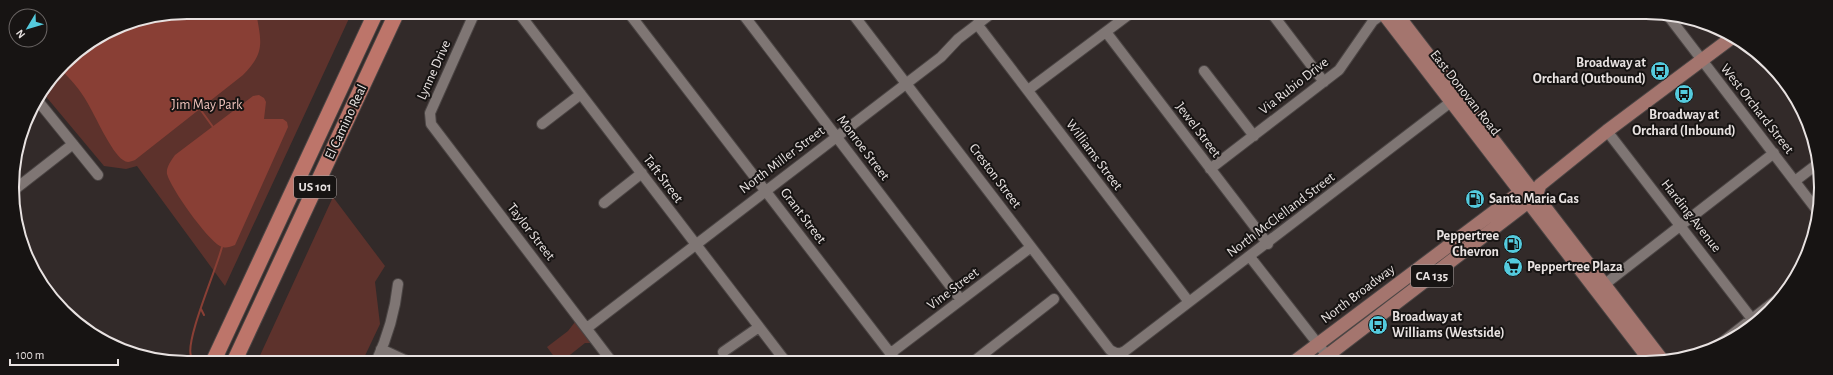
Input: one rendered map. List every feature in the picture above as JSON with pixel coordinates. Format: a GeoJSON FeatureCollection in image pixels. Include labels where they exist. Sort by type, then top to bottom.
{"type":"FeatureCollection","features":[{"type":"Feature","properties":{"kind":"highway","name":"El Camino Real"},"geometry":{"type":"LineString","coordinates":[[216,356],[373,19]]}},
{"type":"Feature","properties":{"kind":"highway","name":"El Camino Real"},"geometry":{"type":"LineString","coordinates":[[237,356],[394,19]]}},
{"type":"Feature","properties":{"kind":"main road","name":"East Donovan Road"},"geometry":{"type":"LineString","coordinates":[[1388,19],[1531,192],[1600,287]]}},
{"type":"Feature","properties":{"kind":"main road","name":"East Donovan Road"},"geometry":{"type":"LineString","coordinates":[[1400,19],[1455,99]]}},
{"type":"Feature","properties":{"kind":"main road","name":"North Broadway"},"geometry":{"type":"LineString","coordinates":[[1331,356],[1607,131],[1728,41]]}},
{"type":"Feature","properties":{"kind":"main road","name":"North Broadway"},"geometry":{"type":"LineString","coordinates":[[1302,356],[1531,192]]}},
{"type":"Feature","properties":{"kind":"main road"},"geometry":{"type":"LineString","coordinates":[[1600,287],[1659,356]]}},
{"type":"Feature","properties":{"kind":"main road"},"geometry":{"type":"LineString","coordinates":[[1600,287],[1647,356]]}},
{"type":"Feature","properties":{"kind":"street","name":"Lynne Drive"},"geometry":{"type":"LineString","coordinates":[[429,118],[472,19]]}},
{"type":"Feature","properties":{"kind":"street","name":"Taft Street"},"geometry":{"type":"LineString","coordinates":[[523,19],[781,356]]}},
{"type":"Feature","properties":{"kind":"street","name":"Grant Street"},"geometry":{"type":"LineString","coordinates":[[633,19],[891,354]]}},
{"type":"Feature","properties":{"kind":"street","name":"Monroe Street"},"geometry":{"type":"LineString","coordinates":[[747,19],[961,300]]}},
{"type":"Feature","properties":{"kind":"street","name":"Creston Street"},"geometry":{"type":"LineString","coordinates":[[857,19],[1110,350],[1118,354]]}},
{"type":"Feature","properties":{"kind":"street","name":"North Miller Street"},"geometry":{"type":"LineString","coordinates":[[587,328],[695,244],[907,84],[941,57],[958,39],[984,19]]}},
{"type":"Feature","properties":{"kind":"street"},"geometry":{"type":"LineString","coordinates":[[1028,90],[1123,19]]}},
{"type":"Feature","properties":{"kind":"street"},"geometry":{"type":"LineString","coordinates":[[1275,19],[1324,82]]}},
{"type":"Feature","properties":{"kind":"street","name":"Via Rubio Drive"},"geometry":{"type":"LineString","coordinates":[[1210,169],[1339,70],[1376,19]]}},
{"type":"Feature","properties":{"kind":"street","name":"West Orchard Street"},"geometry":{"type":"LineString","coordinates":[[1671,21],[1813,205]]}},
{"type":"Feature","properties":{"kind":"street","name":"Williams Street"},"geometry":{"type":"LineString","coordinates":[[977,24],[1189,302]]}},
{"type":"Feature","properties":{"kind":"street","name":"Jewel Street"},"geometry":{"type":"LineString","coordinates":[[1106,32],[1268,244]]}},
{"type":"Feature","properties":{"kind":"street"},"geometry":{"type":"LineString","coordinates":[[1204,71],[1254,136]]}},
{"type":"Feature","properties":{"kind":"street"},"geometry":{"type":"LineString","coordinates":[[542,124],[581,94]]}},
{"type":"Feature","properties":{"kind":"street","name":"North McClelland Street"},"geometry":{"type":"LineString","coordinates":[[1118,354],[1125,351],[1268,244],[1455,99]]}},
{"type":"Feature","properties":{"kind":"street"},"geometry":{"type":"LineString","coordinates":[[41,105],[98,174]]}},
{"type":"Feature","properties":{"kind":"street","name":"Taylor Street"},"geometry":{"type":"LineString","coordinates":[[429,118],[431,124],[473,180],[608,356]]}},
{"type":"Feature","properties":{"kind":"street","name":"Harding Avenue"},"geometry":{"type":"LineString","coordinates":[[1607,131],[1751,318]]}},
{"type":"Feature","properties":{"kind":"street"},"geometry":{"type":"LineString","coordinates":[[19,186],[73,144]]}},
{"type":"Feature","properties":{"kind":"street"},"geometry":{"type":"LineString","coordinates":[[1600,287],[1774,153]]}},
{"type":"Feature","properties":{"kind":"street"},"geometry":{"type":"LineString","coordinates":[[1795,181],[1813,167]]}},
{"type":"Feature","properties":{"kind":"street"},"geometry":{"type":"LineString","coordinates":[[604,203],[642,173]]}},
{"type":"Feature","properties":{"kind":"street","name":"Vine Street"},"geometry":{"type":"LineString","coordinates":[[891,354],[1031,247]]}},
{"type":"Feature","properties":{"kind":"street"},"geometry":{"type":"LineString","coordinates":[[1250,256],[1318,345],[1324,356]]}},
{"type":"Feature","properties":{"kind":"street"},"geometry":{"type":"LineString","coordinates":[[378,356],[395,310],[398,284]]}},
{"type":"Feature","properties":{"kind":"street"},"geometry":{"type":"LineString","coordinates":[[981,356],[1054,299]]}},
{"type":"Feature","properties":{"kind":"street"},"geometry":{"type":"LineString","coordinates":[[723,352],[759,327]]}},
{"type":"Feature","properties":{"kind":"street"},"geometry":{"type":"LineString","coordinates":[[381,349],[396,356]]}},
{"type":"Feature","properties":{"kind":"green space","name":"Jim May Park"},"geometry":{"type":"Polygon","coordinates":[[[349,19],[225,286],[137,166],[126,169],[104,166],[46,96],[68,68],[94,47],[113,36],[133,28],[166,20],[349,19]]]}},
{"type":"Feature","properties":{"kind":"green space"},"geometry":{"type":"Polygon","coordinates":[[[333,197],[385,266],[375,282],[380,324],[365,356],[260,356],[333,197]]]}},
{"type":"Feature","properties":{"kind":"green space"},"geometry":{"type":"Polygon","coordinates":[[[575,322],[591,343],[585,343],[569,356],[554,356],[547,347],[568,331],[575,322]]]}},
{"type":"Feature","properties":{"kind":"shaded area"},"geometry":{"type":"Polygon","coordinates":[[[176,19],[257,19],[260,39],[259,53],[243,75],[135,160],[130,162],[126,162],[118,156],[82,93],[64,73],[76,61],[94,47],[113,36],[133,28],[155,22],[176,19]]]}},
{"type":"Feature","properties":{"kind":"shaded area"},"geometry":{"type":"Polygon","coordinates":[[[259,95],[264,98],[266,102],[264,119],[283,119],[287,122],[288,127],[235,245],[224,247],[214,242],[190,213],[175,191],[167,174],[167,169],[175,155],[253,96],[259,95]]]}},
{"type":"Feature","properties":{"kind":"waterway"},"geometry":{"type":"LineString","coordinates":[[200,109],[213,127]]}},
{"type":"Feature","properties":{"kind":"waterway"},"geometry":{"type":"LineString","coordinates":[[191,356],[190,348],[197,320],[222,247]]}},
{"type":"Feature","properties":{"kind":"waterway"},"geometry":{"type":"LineString","coordinates":[[201,309],[204,315]]}},
{"type":"Feature","properties":{"kind":"place","name":"Broadway at Orchard (Outbound)"},"geometry":{"type":"Point","coordinates":[1660,71]}},
{"type":"Feature","properties":{"kind":"place","name":"Broadway at Orchard (Inbound)"},"geometry":{"type":"Point","coordinates":[1684,94]}},
{"type":"Feature","properties":{"kind":"place","name":"Santa Maria Gas"},"geometry":{"type":"Point","coordinates":[1475,199]}},
{"type":"Feature","properties":{"kind":"place","name":"Peppertree Chevron"},"geometry":{"type":"Point","coordinates":[1513,244]}},
{"type":"Feature","properties":{"kind":"place","name":"Peppertree Plaza"},"geometry":{"type":"Point","coordinates":[1513,267]}},
{"type":"Feature","properties":{"kind":"place","name":"Broadway at Williams (Westside)"},"geometry":{"type":"Point","coordinates":[1378,325]}}]}
